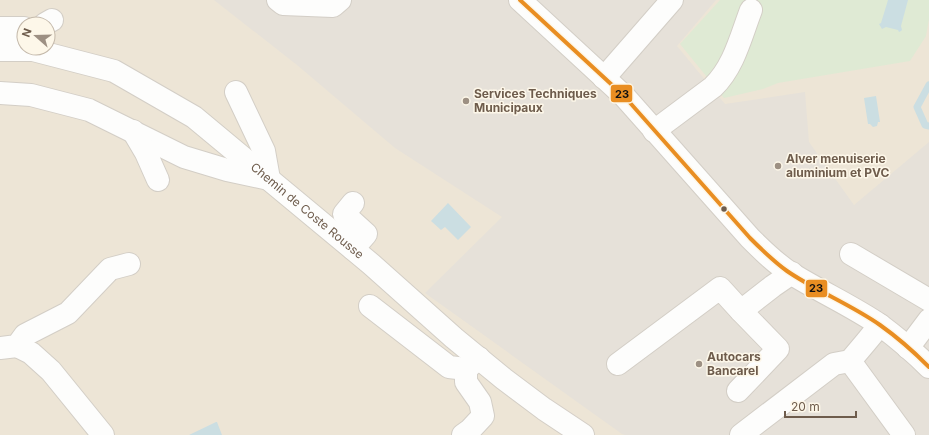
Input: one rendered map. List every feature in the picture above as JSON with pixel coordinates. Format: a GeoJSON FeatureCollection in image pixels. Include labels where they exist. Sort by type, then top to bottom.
{"type":"FeatureCollection","features":[{"type":"Feature","properties":{"kind":"street"},"geometry":{"type":"LineString","coordinates":[[278,0],[283,4],[333,6],[340,0]]}},
{"type":"Feature","properties":{"kind":"street"},"geometry":{"type":"LineString","coordinates":[[520,0],[624,96],[750,238],[770,258],[792,273],[880,325],[929,367]]}},
{"type":"Feature","properties":{"kind":"street"},"geometry":{"type":"LineString","coordinates":[[604,78],[672,0]]}},
{"type":"Feature","properties":{"kind":"street"},"geometry":{"type":"LineString","coordinates":[[654,131],[713,87],[720,80],[735,55],[751,10]]}},
{"type":"Feature","properties":{"kind":"street"},"geometry":{"type":"LineString","coordinates":[[0,28],[16,28]]}},
{"type":"Feature","properties":{"kind":"street","name":"Chemin de Coste Rousse"},"geometry":{"type":"LineString","coordinates":[[0,50],[33,50],[114,71],[194,117],[371,264],[454,338],[472,364],[583,435]]}},
{"type":"Feature","properties":{"kind":"street"},"geometry":{"type":"LineString","coordinates":[[0,92],[31,95],[89,110],[184,157],[228,170],[269,178],[264,151],[236,92]]}},
{"type":"Feature","properties":{"kind":"street"},"geometry":{"type":"LineString","coordinates":[[132,131],[146,153],[158,180]]}},
{"type":"Feature","properties":{"kind":"street"},"geometry":{"type":"LineString","coordinates":[[353,203],[344,214],[366,234],[353,249]]}},
{"type":"Feature","properties":{"kind":"street"},"geometry":{"type":"LineString","coordinates":[[851,254],[929,300]]}},
{"type":"Feature","properties":{"kind":"street"},"geometry":{"type":"LineString","coordinates":[[8,347],[25,335],[68,313],[110,269],[129,264]]}},
{"type":"Feature","properties":{"kind":"street"},"geometry":{"type":"LineString","coordinates":[[741,311],[792,273]]}},
{"type":"Feature","properties":{"kind":"street"},"geometry":{"type":"LineString","coordinates":[[618,364],[720,288],[778,350],[738,391]]}},
{"type":"Feature","properties":{"kind":"street"},"geometry":{"type":"LineString","coordinates":[[370,306],[449,367],[472,364],[466,382],[480,402],[482,416],[470,430],[463,435]]}},
{"type":"Feature","properties":{"kind":"street"},"geometry":{"type":"LineString","coordinates":[[908,348],[929,320]]}},
{"type":"Feature","properties":{"kind":"street"},"geometry":{"type":"LineString","coordinates":[[741,435],[834,364],[850,361],[880,325]]}},
{"type":"Feature","properties":{"kind":"street"},"geometry":{"type":"LineString","coordinates":[[8,347],[31,353],[51,371],[103,435]]}},
{"type":"Feature","properties":{"kind":"street"},"geometry":{"type":"LineString","coordinates":[[850,361],[904,435]]}},
{"type":"Feature","properties":{"kind":"shaded area"},"geometry":{"type":"Polygon","coordinates":[[[0,0],[929,0],[929,435],[0,435],[0,0]]]}},
{"type":"Feature","properties":{"kind":"shaded area"},"geometry":{"type":"Polygon","coordinates":[[[214,0],[716,0],[677,46],[725,104],[805,92],[809,142],[854,205],[929,142],[929,435],[622,434],[425,293],[502,217],[395,148],[297,65],[214,0]]]}},
{"type":"Feature","properties":{"kind":"shaded area"},"geometry":{"type":"Polygon","coordinates":[[[888,0],[908,0],[901,26],[902,30],[899,32],[898,30],[886,27],[882,29],[879,24],[881,23],[888,0]]]}},
{"type":"Feature","properties":{"kind":"shaded area"},"geometry":{"type":"Polygon","coordinates":[[[876,96],[880,122],[878,122],[877,126],[873,127],[868,124],[864,98],[876,96]]]}},
{"type":"Feature","properties":{"kind":"shaded area"},"geometry":{"type":"Polygon","coordinates":[[[448,203],[471,227],[458,240],[445,227],[441,230],[431,221],[448,203]]]}},
{"type":"Feature","properties":{"kind":"shaded area"},"geometry":{"type":"Polygon","coordinates":[[[216,422],[222,435],[189,435],[216,422]]]}},
{"type":"Feature","properties":{"kind":"green space"},"geometry":{"type":"Polygon","coordinates":[[[720,0],[929,0],[929,19],[926,36],[910,61],[778,83],[763,89],[724,98],[680,44],[720,0]]]}},
{"type":"Feature","properties":{"kind":"waterway"},"geometry":{"type":"LineString","coordinates":[[929,85],[917,107],[925,125],[929,126]]}},
{"type":"Feature","properties":{"kind":"transit line","name":"23"},"geometry":{"type":"LineString","coordinates":[[520,0],[624,96],[750,238],[768,255],[798,278],[869,317],[893,335],[929,367]]}},
{"type":"Feature","properties":{"kind":"place","name":"Services Techniques Municipaux"},"geometry":{"type":"Point","coordinates":[466,101]}},
{"type":"Feature","properties":{"kind":"place","name":"Alver menuiserie aluminium et PVC"},"geometry":{"type":"Point","coordinates":[778,166]}},
{"type":"Feature","properties":{"kind":"place","name":"Autocars Bancarel"},"geometry":{"type":"Point","coordinates":[699,364]}}]}
